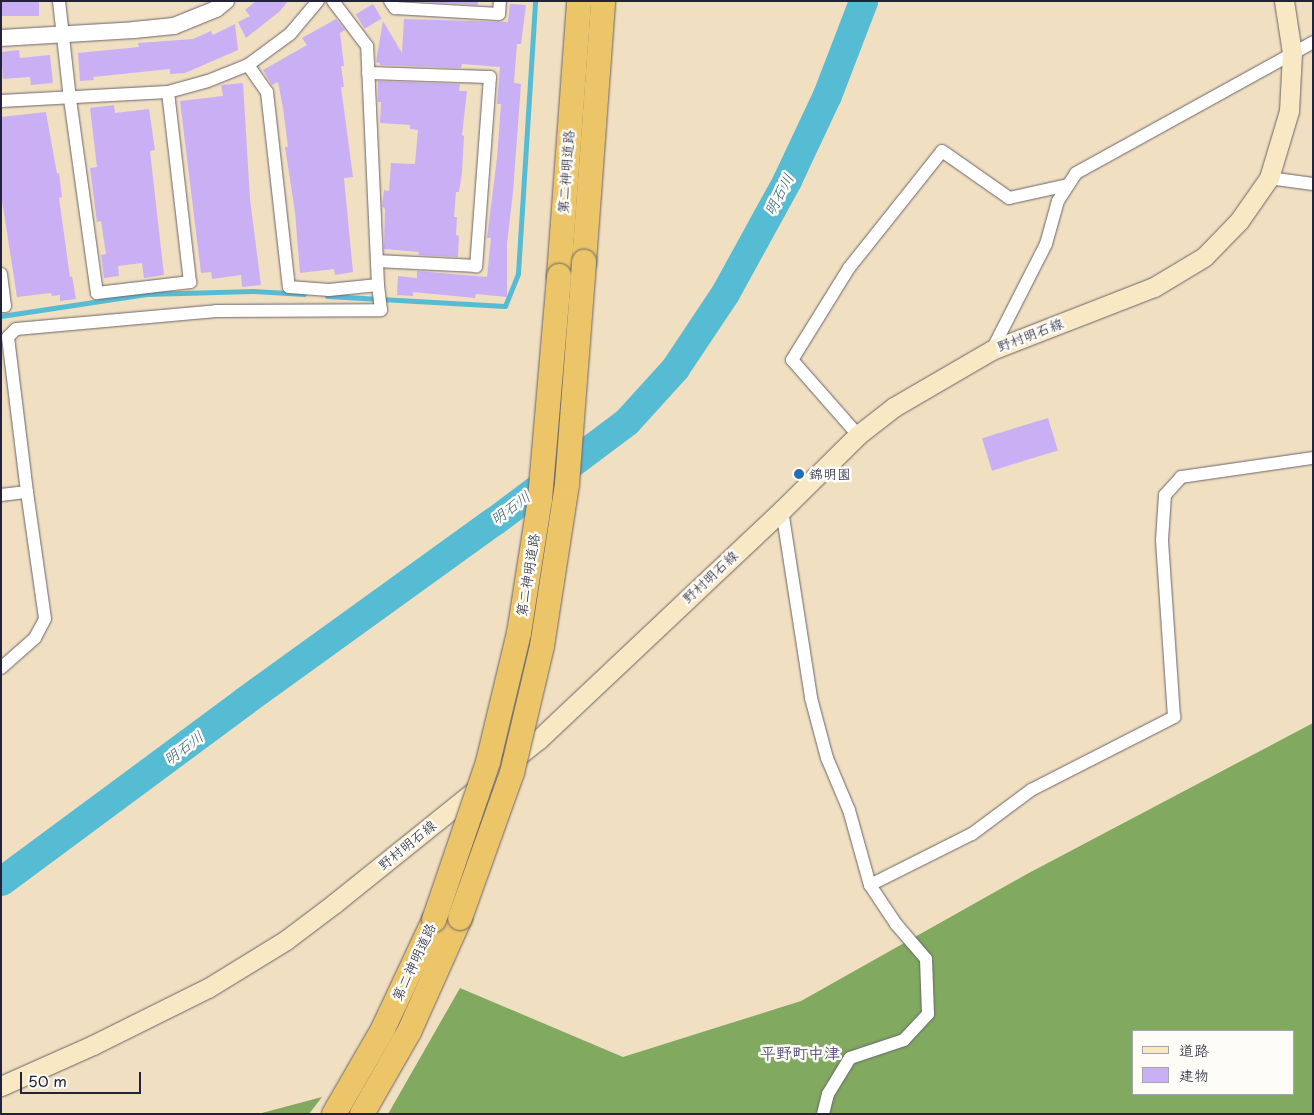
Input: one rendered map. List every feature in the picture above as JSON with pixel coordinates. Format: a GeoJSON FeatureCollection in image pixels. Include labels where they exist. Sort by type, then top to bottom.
{"type":"FeatureCollection","features":[{"type":"Feature","properties":{"kind":"highway","name":"第二神明道路"},"geometry":{"type":"LineString","coordinates":[[334,1114],[383,1029],[434,920],[488,762],[519,633],[540,499],[579,1]]}},
{"type":"Feature","properties":{"kind":"highway","name":"第二神明道路"},"geometry":{"type":"LineString","coordinates":[[362,1114],[409,1032],[460,918],[512,773],[542,646],[567,484],[603,1]]}},
{"type":"Feature","properties":{"kind":"main road","name":"野村明石線"},"geometry":{"type":"LineString","coordinates":[[1,1086],[93,1046],[208,988],[286,940],[336,903],[538,740],[782,510],[858,435],[894,407],[992,350],[1154,287],[1204,257],[1239,221],[1268,178],[1290,111],[1292,52],[1284,1]]}},
{"type":"Feature","properties":{"kind":"street"},"geometry":{"type":"LineString","coordinates":[[59,1],[70,99],[97,292],[190,282],[168,92]]}},
{"type":"Feature","properties":{"kind":"street"},"geometry":{"type":"LineString","coordinates":[[1,38],[174,26],[216,10],[226,1]]}},
{"type":"Feature","properties":{"kind":"street"},"geometry":{"type":"LineString","coordinates":[[1,101],[70,99],[168,92],[208,81],[248,65],[290,34],[318,1]]}},
{"type":"Feature","properties":{"kind":"street"},"geometry":{"type":"LineString","coordinates":[[1,668],[35,638],[45,619],[8,337],[16,329],[216,311],[382,310],[378,285],[367,46],[333,1]]}},
{"type":"Feature","properties":{"kind":"street"},"geometry":{"type":"LineString","coordinates":[[390,1],[395,8],[413,5],[499,14],[500,1]]}},
{"type":"Feature","properties":{"kind":"street"},"geometry":{"type":"LineString","coordinates":[[992,350],[1046,244],[1058,201],[1076,172],[1313,42]]}},
{"type":"Feature","properties":{"kind":"street"},"geometry":{"type":"LineString","coordinates":[[248,65],[266,92],[288,287],[329,290],[378,285]]}},
{"type":"Feature","properties":{"kind":"street"},"geometry":{"type":"LineString","coordinates":[[368,72],[490,77],[476,266],[377,261]]}},
{"type":"Feature","properties":{"kind":"street"},"geometry":{"type":"LineString","coordinates":[[858,435],[792,360],[850,268],[942,151],[1008,198],[1068,185]]}},
{"type":"Feature","properties":{"kind":"street"},"geometry":{"type":"LineString","coordinates":[[1268,178],[1313,184]]}},
{"type":"Feature","properties":{"kind":"street"},"geometry":{"type":"LineString","coordinates":[[1,274],[5,306],[1,306]]}},
{"type":"Feature","properties":{"kind":"street"},"geometry":{"type":"LineString","coordinates":[[870,885],[972,834],[1031,790],[1174,717],[1162,540],[1165,495],[1181,477],[1313,458]]}},
{"type":"Feature","properties":{"kind":"street"},"geometry":{"type":"LineString","coordinates":[[1,495],[27,492]]}},
{"type":"Feature","properties":{"kind":"street"},"geometry":{"type":"LineString","coordinates":[[782,510],[811,698],[827,758],[849,810],[870,885],[896,924],[926,959],[928,1014],[904,1040],[850,1058],[828,1094],[823,1114]]}},
{"type":"Feature","properties":{"kind":"green space"},"geometry":{"type":"Polygon","coordinates":[[[1313,723],[1313,1114],[388,1114],[460,988],[623,1057],[801,1001],[1027,874],[1313,723]]]}},
{"type":"Feature","properties":{"kind":"green space"},"geometry":{"type":"Polygon","coordinates":[[[322,1097],[309,1114],[258,1114],[322,1097]]]}},
{"type":"Feature","properties":{"kind":"building"},"geometry":{"type":"Polygon","coordinates":[[[256,1],[288,1],[280,11],[246,38],[238,22],[250,16],[245,10],[256,1]]]}},
{"type":"Feature","properties":{"kind":"building"},"geometry":{"type":"Polygon","coordinates":[[[478,1],[478,5],[427,2],[478,1]]]}},
{"type":"Feature","properties":{"kind":"building"},"geometry":{"type":"Polygon","coordinates":[[[1,2],[39,2],[39,16],[1,16],[1,2]]]}},
{"type":"Feature","properties":{"kind":"building"},"geometry":{"type":"Polygon","coordinates":[[[373,4],[382,19],[365,29],[356,14],[373,4]]]}},
{"type":"Feature","properties":{"kind":"building"},"geometry":{"type":"Polygon","coordinates":[[[510,4],[526,5],[521,44],[517,44],[514,83],[521,84],[507,244],[507,297],[476,294],[475,298],[413,292],[413,296],[397,295],[398,276],[417,278],[417,271],[487,277],[491,238],[487,238],[497,158],[501,104],[497,104],[500,67],[462,64],[461,68],[380,65],[380,63],[376,62],[383,21],[402,53],[404,19],[508,22],[510,4]]]}},
{"type":"Feature","properties":{"kind":"building"},"geometry":{"type":"Polygon","coordinates":[[[336,19],[345,30],[340,33],[344,66],[341,66],[344,87],[341,87],[353,177],[344,178],[353,272],[335,275],[334,269],[300,273],[295,212],[285,147],[288,147],[283,108],[278,82],[272,85],[263,70],[307,45],[302,38],[336,19]]]}},
{"type":"Feature","properties":{"kind":"building"},"geometry":{"type":"Polygon","coordinates":[[[235,24],[238,50],[185,73],[170,74],[170,69],[93,77],[94,80],[80,81],[78,53],[139,47],[138,43],[193,39],[211,31],[213,35],[235,24]]]}},
{"type":"Feature","properties":{"kind":"building"},"geometry":{"type":"Polygon","coordinates":[[[19,50],[20,58],[50,55],[53,83],[31,85],[30,77],[3,79],[1,52],[19,50]]]}},
{"type":"Feature","properties":{"kind":"building"},"geometry":{"type":"Polygon","coordinates":[[[378,81],[460,84],[459,91],[467,91],[462,135],[464,136],[462,173],[459,192],[456,192],[454,217],[457,217],[456,235],[459,236],[458,257],[418,255],[419,252],[384,249],[385,209],[382,206],[384,190],[389,191],[391,163],[415,164],[418,130],[410,129],[410,125],[380,123],[381,102],[378,102],[378,81]]]}},
{"type":"Feature","properties":{"kind":"building"},"geometry":{"type":"Polygon","coordinates":[[[243,83],[250,199],[261,285],[242,287],[241,275],[212,279],[211,272],[201,273],[180,101],[223,96],[221,85],[243,83]]]}},
{"type":"Feature","properties":{"kind":"building"},"geometry":{"type":"Polygon","coordinates":[[[114,105],[115,113],[149,109],[155,150],[150,151],[164,275],[144,278],[142,263],[118,266],[119,276],[104,278],[101,255],[106,254],[101,221],[97,222],[90,168],[97,167],[90,108],[114,105]]]}},
{"type":"Feature","properties":{"kind":"building"},"geometry":{"type":"Polygon","coordinates":[[[46,112],[57,174],[59,173],[62,197],[59,198],[70,277],[72,276],[76,299],[60,301],[60,295],[52,296],[51,293],[17,297],[1,194],[1,117],[46,112]]]}},
{"type":"Feature","properties":{"kind":"building"},"geometry":{"type":"Polygon","coordinates":[[[1048,418],[1058,451],[992,471],[982,438],[1048,418]]]}},
{"type":"Feature","properties":{"kind":"waterway"},"geometry":{"type":"LineString","coordinates":[[327,296],[505,306],[518,273],[535,1]]}},
{"type":"Feature","properties":{"kind":"waterway","name":"明石川"},"geometry":{"type":"LineString","coordinates":[[1,881],[244,701],[494,521],[627,421],[675,368],[725,293],[787,180],[827,95],[863,1]]}},
{"type":"Feature","properties":{"kind":"waterway"},"geometry":{"type":"LineString","coordinates":[[1,316],[146,294],[253,291],[304,294]]}},
{"type":"Feature","properties":{"kind":"place","name":"錦明園"},"geometry":{"type":"Point","coordinates":[799,474]}},
{"type":"Feature","properties":{"kind":"district","name":"平野町中津"},"geometry":{"type":"Point","coordinates":[800,1052]}}]}
